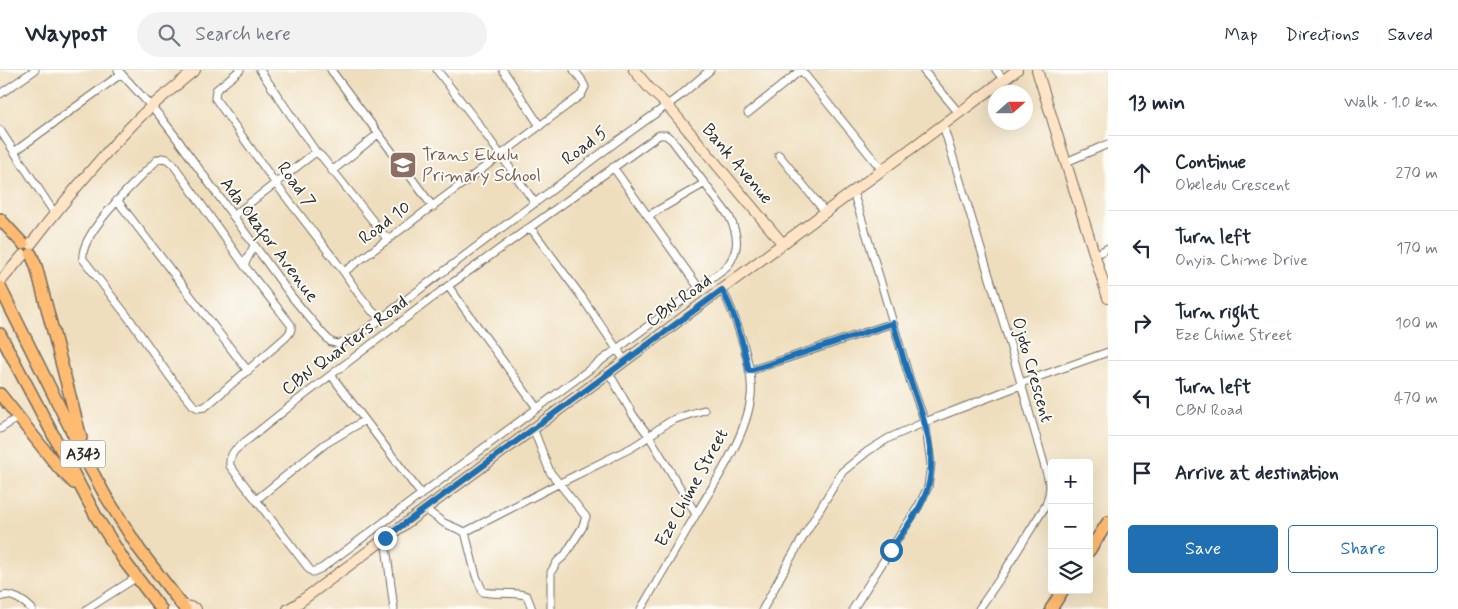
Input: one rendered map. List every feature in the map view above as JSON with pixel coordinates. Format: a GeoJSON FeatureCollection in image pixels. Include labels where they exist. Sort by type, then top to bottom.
{"type":"FeatureCollection","features":[{"type":"Feature","properties":{"kind":"main road"},"geometry":{"type":"LineString","coordinates":[[0,282],[55,214],[128,130],[151,107],[195,70]]}},
{"type":"Feature","properties":{"kind":"main road","name":"Bank Avenue"},"geometry":{"type":"LineString","coordinates":[[634,70],[667,105],[783,244]]}},
{"type":"Feature","properties":{"kind":"main road","name":"CBN Road"},"geometry":{"type":"LineString","coordinates":[[288,609],[722,290],[1017,70]]}},
{"type":"Feature","properties":{"kind":"main road"},"geometry":{"type":"LineString","coordinates":[[1037,70],[1108,298]]}},
{"type":"Feature","properties":{"kind":"main road"},"geometry":{"type":"LineString","coordinates":[[0,219],[27,249],[36,266],[89,466]]}},
{"type":"Feature","properties":{"kind":"main road","name":"A343"},"geometry":{"type":"LineString","coordinates":[[0,287],[105,495],[139,549],[183,607]]}},
{"type":"Feature","properties":{"kind":"main road","name":"A343"},"geometry":{"type":"LineString","coordinates":[[0,334],[109,538],[161,609]]}},
{"type":"Feature","properties":{"kind":"main road"},"geometry":{"type":"LineString","coordinates":[[0,394],[58,467],[84,494]]}},
{"type":"Feature","properties":{"kind":"main road"},"geometry":{"type":"LineString","coordinates":[[1090,549],[1107,527]]}},
{"type":"Feature","properties":{"kind":"main road"},"geometry":{"type":"LineString","coordinates":[[1051,609],[1060,594]]}},
{"type":"Feature","properties":{"kind":"main road"},"geometry":{"type":"LineString","coordinates":[[183,607],[196,609]]}},
{"type":"Feature","properties":{"kind":"street"},"geometry":{"type":"LineString","coordinates":[[0,94],[35,70]]}},
{"type":"Feature","properties":{"kind":"street","name":"Road 7"},"geometry":{"type":"LineString","coordinates":[[240,70],[216,90],[215,98],[276,184],[368,306],[381,318]]}},
{"type":"Feature","properties":{"kind":"street"},"geometry":{"type":"LineString","coordinates":[[260,70],[319,155],[388,240]]}},
{"type":"Feature","properties":{"kind":"street"},"geometry":{"type":"LineString","coordinates":[[437,70],[502,155],[535,203]]}},
{"type":"Feature","properties":{"kind":"street"},"geometry":{"type":"LineString","coordinates":[[503,70],[540,126]]}},
{"type":"Feature","properties":{"kind":"street","name":"Road 10"},"geometry":{"type":"LineString","coordinates":[[344,272],[581,95],[585,87],[574,70]]}},
{"type":"Feature","properties":{"kind":"street","name":"Road 5"},"geometry":{"type":"LineString","coordinates":[[381,318],[667,105],[710,70]]}},
{"type":"Feature","properties":{"kind":"street"},"geometry":{"type":"LineString","coordinates":[[748,113],[801,70],[882,170]]}},
{"type":"Feature","properties":{"kind":"street"},"geometry":{"type":"LineString","coordinates":[[923,70],[959,113]]}},
{"type":"Feature","properties":{"kind":"street"},"geometry":{"type":"LineString","coordinates":[[996,70],[1004,80]]}},
{"type":"Feature","properties":{"kind":"street"},"geometry":{"type":"LineString","coordinates":[[335,71],[378,134],[433,207]]}},
{"type":"Feature","properties":{"kind":"street"},"geometry":{"type":"LineString","coordinates":[[14,152],[120,72]]}},
{"type":"Feature","properties":{"kind":"street","name":"Ada Okafor Avenue"},"geometry":{"type":"LineString","coordinates":[[120,72],[175,136],[292,297],[323,334],[332,342],[338,344],[354,338],[381,318]]}},
{"type":"Feature","properties":{"kind":"street","name":"Ojoto Crescent"},"geometry":{"type":"LineString","coordinates":[[943,125],[1050,485],[1050,494],[1046,505],[979,609]]}},
{"type":"Feature","properties":{"kind":"street"},"geometry":{"type":"LineString","coordinates":[[0,130],[55,214]]}},
{"type":"Feature","properties":{"kind":"street"},"geometry":{"type":"LineString","coordinates":[[332,171],[378,134]]}},
{"type":"Feature","properties":{"kind":"street","name":"CBN Quarters Road"},"geometry":{"type":"LineString","coordinates":[[663,135],[672,140],[705,183],[729,216],[737,238],[732,260],[726,268],[322,568],[313,572],[310,570],[230,466],[229,460],[236,450],[448,286],[656,136],[663,135]]}},
{"type":"Feature","properties":{"kind":"street"},"geometry":{"type":"LineString","coordinates":[[1066,162],[1108,144]]}},
{"type":"Feature","properties":{"kind":"street"},"geometry":{"type":"LineString","coordinates":[[233,216],[319,155]]}},
{"type":"Feature","properties":{"kind":"street"},"geometry":{"type":"LineString","coordinates":[[779,155],[825,212]]}},
{"type":"Feature","properties":{"kind":"street"},"geometry":{"type":"LineString","coordinates":[[167,159],[173,164],[244,265],[289,322],[292,329],[285,338],[205,407],[198,408],[193,406],[84,259],[82,253],[84,247],[117,200],[156,160],[167,159]]}},
{"type":"Feature","properties":{"kind":"street"},"geometry":{"type":"LineString","coordinates":[[613,167],[699,288]]}},
{"type":"Feature","properties":{"kind":"street"},"geometry":{"type":"LineString","coordinates":[[648,216],[705,183]]}},
{"type":"Feature","properties":{"kind":"street"},"geometry":{"type":"LineString","coordinates":[[852,192],[871,248],[910,380],[925,422],[931,464],[926,492],[918,507],[853,609]]}},
{"type":"Feature","properties":{"kind":"street"},"geometry":{"type":"LineString","coordinates":[[117,200],[248,371]]}},
{"type":"Feature","properties":{"kind":"street"},"geometry":{"type":"LineString","coordinates":[[530,227],[581,296],[625,361]]}},
{"type":"Feature","properties":{"kind":"street"},"geometry":{"type":"LineString","coordinates":[[244,265],[254,246]]}},
{"type":"Feature","properties":{"kind":"street"},"geometry":{"type":"LineString","coordinates":[[1095,255],[1108,248]]}},
{"type":"Feature","properties":{"kind":"street"},"geometry":{"type":"LineString","coordinates":[[448,286],[537,408]]}},
{"type":"Feature","properties":{"kind":"street","name":"Eze Chime Street"},"geometry":{"type":"LineString","coordinates":[[641,609],[731,452],[745,422],[751,395],[749,371],[738,326],[722,290]]}},
{"type":"Feature","properties":{"kind":"street"},"geometry":{"type":"LineString","coordinates":[[749,371],[893,323]]}},
{"type":"Feature","properties":{"kind":"street"},"geometry":{"type":"LineString","coordinates":[[763,609],[842,472],[873,447],[925,422],[1108,352]]}},
{"type":"Feature","properties":{"kind":"street"},"geometry":{"type":"LineString","coordinates":[[609,373],[696,514]]}},
{"type":"Feature","properties":{"kind":"street"},"geometry":{"type":"LineString","coordinates":[[331,375],[421,494]]}},
{"type":"Feature","properties":{"kind":"street"},"geometry":{"type":"LineString","coordinates":[[465,532],[559,483],[608,461],[641,443],[674,419],[704,410]]}},
{"type":"Feature","properties":{"kind":"street"},"geometry":{"type":"LineString","coordinates":[[0,428],[14,420]]}},
{"type":"Feature","properties":{"kind":"street"},"geometry":{"type":"LineString","coordinates":[[256,500],[325,444],[365,420]]}},
{"type":"Feature","properties":{"kind":"street"},"geometry":{"type":"LineString","coordinates":[[533,428],[548,467],[586,517],[582,528],[565,555],[550,572],[551,609]]}},
{"type":"Feature","properties":{"kind":"street"},"geometry":{"type":"LineString","coordinates":[[425,509],[444,523],[465,532]]}},
{"type":"Feature","properties":{"kind":"street"},"geometry":{"type":"LineString","coordinates":[[465,532],[476,576],[483,592],[524,594],[527,596],[532,609]]}},
{"type":"Feature","properties":{"kind":"street"},"geometry":{"type":"LineString","coordinates":[[385,538],[394,609]]}},
{"type":"Feature","properties":{"kind":"street"},"geometry":{"type":"LineString","coordinates":[[86,609],[137,576]]}},
{"type":"Feature","properties":{"kind":"street"},"geometry":{"type":"LineString","coordinates":[[0,597],[5,595],[17,598],[32,609]]}},
{"type":"Feature","properties":{"kind":"place","name":"Trans Ekulu Primary School"},"geometry":{"type":"Point","coordinates":[403,165]}},
{"type":"Feature","properties":{"kind":"route"},"geometry":{"type":"LineString","coordinates":[[385,538],[722,290],[738,326],[749,371],[893,323],[925,422],[931,467],[927,489],[923,498],[891,550]]}}]}
